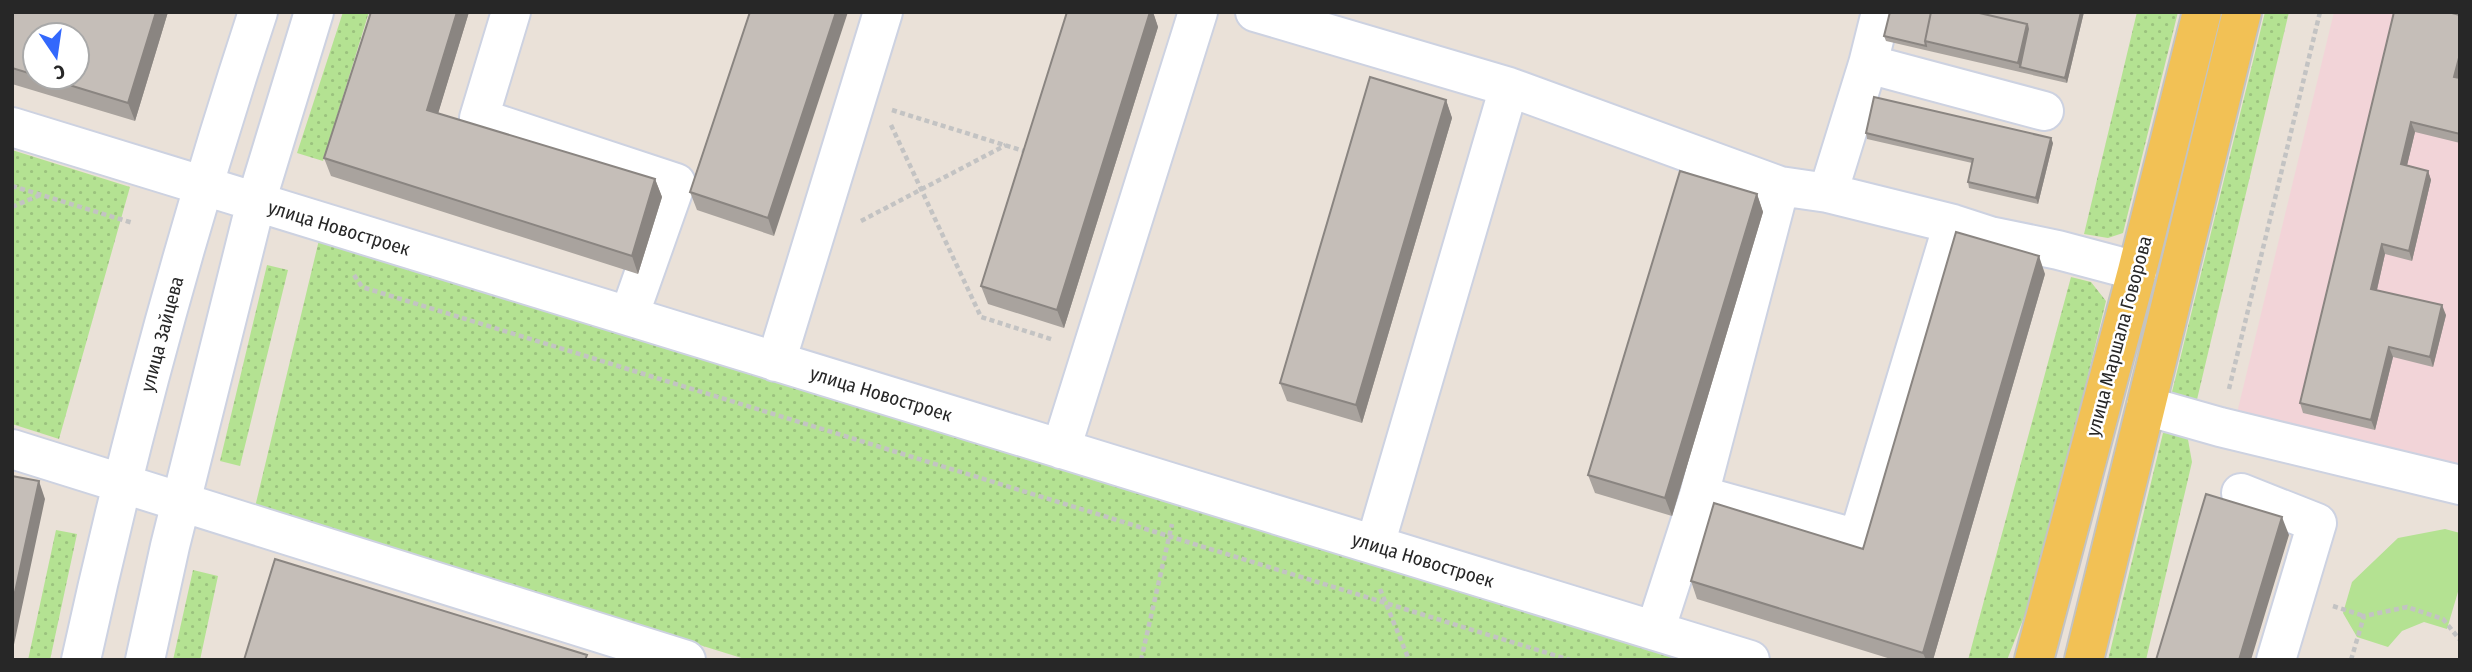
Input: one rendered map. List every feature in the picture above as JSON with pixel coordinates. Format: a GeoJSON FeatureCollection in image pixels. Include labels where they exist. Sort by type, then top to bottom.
{"type":"FeatureCollection","features":[{"type":"Feature","properties":{"kind":"main road","name":"улица Маршала Говорова"},"geometry":{"type":"LineString","coordinates":[[2034,660],[2202,12]]}},
{"type":"Feature","properties":{"kind":"main road"},"geometry":{"type":"LineString","coordinates":[[2084,660],[2242,12]]}},
{"type":"Feature","properties":{"kind":"street","name":"улица Зайцева"},"geometry":{"type":"LineString","coordinates":[[81,660],[121,482],[203,186],[258,12]]}},
{"type":"Feature","properties":{"kind":"street"},"geometry":{"type":"LineString","coordinates":[[145,660],[256,202],[314,12]]}},
{"type":"Feature","properties":{"kind":"street"},"geometry":{"type":"LineString","coordinates":[[511,12],[479,118],[676,183],[629,316]]}},
{"type":"Feature","properties":{"kind":"street"},"geometry":{"type":"LineString","coordinates":[[776,362],[811,246],[869,103],[883,12]]}},
{"type":"Feature","properties":{"kind":"street"},"geometry":{"type":"LineString","coordinates":[[1061,449],[1198,12]]}},
{"type":"Feature","properties":{"kind":"street"},"geometry":{"type":"LineString","coordinates":[[1828,193],[1868,64],[1881,12]]}},
{"type":"Feature","properties":{"kind":"street"},"geometry":{"type":"LineString","coordinates":[[1258,13],[1330,23],[1780,186],[1828,193],[2137,271]]}},
{"type":"Feature","properties":{"kind":"street"},"geometry":{"type":"LineString","coordinates":[[1868,64],[2044,111]]}},
{"type":"Feature","properties":{"kind":"street"},"geometry":{"type":"LineString","coordinates":[[1376,561],[1509,88]]}},
{"type":"Feature","properties":{"kind":"street","name":"улица Новостроек"},"geometry":{"type":"LineString","coordinates":[[12,127],[1061,449],[1376,561],[1655,631],[1750,660]]}},
{"type":"Feature","properties":{"kind":"street"},"geometry":{"type":"LineString","coordinates":[[1655,631],[1699,495],[1780,186]]}},
{"type":"Feature","properties":{"kind":"street"},"geometry":{"type":"LineString","coordinates":[[1699,495],[1858,538],[1953,224]]}},
{"type":"Feature","properties":{"kind":"street"},"geometry":{"type":"LineString","coordinates":[[2146,406],[2220,427],[2460,485]]}},
{"type":"Feature","properties":{"kind":"street"},"geometry":{"type":"LineString","coordinates":[[12,449],[686,660]]}},
{"type":"Feature","properties":{"kind":"street"},"geometry":{"type":"LineString","coordinates":[[2241,493],[2317,523],[2276,660]]}},
{"type":"Feature","properties":{"kind":"path"},"geometry":{"type":"LineString","coordinates":[[2220,427],[2320,12]]}},
{"type":"Feature","properties":{"kind":"path"},"geometry":{"type":"LineString","coordinates":[[869,103],[1035,154]]}},
{"type":"Feature","properties":{"kind":"path"},"geometry":{"type":"LineString","coordinates":[[869,103],[921,190],[981,317],[1092,352]]}},
{"type":"Feature","properties":{"kind":"path"},"geometry":{"type":"LineString","coordinates":[[811,246],[1006,145]]}},
{"type":"Feature","properties":{"kind":"path"},"geometry":{"type":"LineString","coordinates":[[12,186],[133,223]]}},
{"type":"Feature","properties":{"kind":"path"},"geometry":{"type":"LineString","coordinates":[[12,206],[40,195]]}},
{"type":"Feature","properties":{"kind":"path"},"geometry":{"type":"LineString","coordinates":[[350,269],[362,287],[1570,660]]}},
{"type":"Feature","properties":{"kind":"path"},"geometry":{"type":"LineString","coordinates":[[1141,660],[1172,522]]}},
{"type":"Feature","properties":{"kind":"path"},"geometry":{"type":"LineString","coordinates":[[1376,561],[1385,604],[1409,660]]}},
{"type":"Feature","properties":{"kind":"path"},"geometry":{"type":"LineString","coordinates":[[2336,607],[2364,616],[2407,607],[2443,619],[2460,640]]}},
{"type":"Feature","properties":{"kind":"path"},"geometry":{"type":"LineString","coordinates":[[2351,660],[2364,616]]}},
{"type":"Feature","properties":{"kind":"shaded area"},"geometry":{"type":"Polygon","coordinates":[[[2334,12],[2460,12],[2460,492],[2230,442],[2334,12]]]}},
{"type":"Feature","properties":{"kind":"green space"},"geometry":{"type":"Polygon","coordinates":[[[343,12],[369,12],[323,161],[297,153],[343,12]]]}},
{"type":"Feature","properties":{"kind":"green space"},"geometry":{"type":"Polygon","coordinates":[[[2137,12],[2178,12],[2123,233],[2108,238],[2084,234],[2137,12]]]}},
{"type":"Feature","properties":{"kind":"green space"},"geometry":{"type":"Polygon","coordinates":[[[2265,12],[2289,12],[2195,408],[2172,392],[2265,12]]]}},
{"type":"Feature","properties":{"kind":"green space"},"geometry":{"type":"Polygon","coordinates":[[[12,150],[130,187],[59,439],[12,424],[12,150]]]}},
{"type":"Feature","properties":{"kind":"green space"},"geometry":{"type":"Polygon","coordinates":[[[319,240],[1682,660],[748,660],[255,507],[319,240]]]}},
{"type":"Feature","properties":{"kind":"green space"},"geometry":{"type":"Polygon","coordinates":[[[267,265],[288,270],[240,466],[220,461],[267,265]]]}},
{"type":"Feature","properties":{"kind":"green space"},"geometry":{"type":"Polygon","coordinates":[[[2071,277],[2091,282],[2106,301],[2038,582],[2007,660],[1968,660],[2071,277]]]}},
{"type":"Feature","properties":{"kind":"green space"},"geometry":{"type":"Polygon","coordinates":[[[2163,433],[2187,434],[2192,462],[2146,660],[2108,660],[2163,433]]]}},
{"type":"Feature","properties":{"kind":"green space"},"geometry":{"type":"Polygon","coordinates":[[[2445,529],[2460,533],[2460,585],[2447,629],[2424,622],[2402,631],[2388,647],[2357,637],[2343,613],[2352,582],[2398,538],[2445,529]]]}},
{"type":"Feature","properties":{"kind":"green space"},"geometry":{"type":"Polygon","coordinates":[[[56,530],[77,534],[50,660],[28,660],[56,530]]]}},
{"type":"Feature","properties":{"kind":"green space"},"geometry":{"type":"Polygon","coordinates":[[[193,570],[218,576],[200,660],[173,660],[193,570]]]}},
{"type":"Feature","properties":{"kind":"building"},"geometry":{"type":"Polygon","coordinates":[[[12,12],[156,12],[128,103],[89,91],[91,91],[91,21],[21,21],[21,71],[12,68],[12,12]]]}},
{"type":"Feature","properties":{"kind":"building"},"geometry":{"type":"Polygon","coordinates":[[[371,12],[457,12],[427,110],[655,179],[632,256],[324,158],[371,12]]]}},
{"type":"Feature","properties":{"kind":"building"},"geometry":{"type":"Polygon","coordinates":[[[750,12],[836,12],[768,218],[690,192],[750,12]]]}},
{"type":"Feature","properties":{"kind":"building"},"geometry":{"type":"Polygon","coordinates":[[[1067,12],[1150,12],[1057,310],[981,286],[1067,12]]]}},
{"type":"Feature","properties":{"kind":"building"},"geometry":{"type":"Polygon","coordinates":[[[1890,12],[1931,12],[1926,46],[1884,36],[1890,12]]]}},
{"type":"Feature","properties":{"kind":"building"},"geometry":{"type":"Polygon","coordinates":[[[1931,12],[1975,12],[2027,24],[2018,63],[1925,41],[1931,12]]]}},
{"type":"Feature","properties":{"kind":"building"},"geometry":{"type":"Polygon","coordinates":[[[1975,12],[2081,12],[2065,78],[2020,67],[2027,24],[1975,12]]]}},
{"type":"Feature","properties":{"kind":"building"},"geometry":{"type":"Polygon","coordinates":[[[2394,12],[2448,12],[2460,15],[2460,54],[2454,77],[2460,78],[2460,134],[2411,122],[2401,164],[2428,171],[2409,251],[2382,244],[2371,289],[2442,305],[2430,357],[2389,347],[2371,420],[2300,403],[2394,12]]]}},
{"type":"Feature","properties":{"kind":"building"},"geometry":{"type":"Polygon","coordinates":[[[1370,77],[1446,100],[1356,405],[1280,383],[1370,77]]]}},
{"type":"Feature","properties":{"kind":"building"},"geometry":{"type":"Polygon","coordinates":[[[1874,97],[2051,138],[2036,198],[1968,182],[1973,159],[1866,133],[1874,97]]]}},
{"type":"Feature","properties":{"kind":"building"},"geometry":{"type":"Polygon","coordinates":[[[1680,171],[1757,194],[1665,498],[1588,475],[1680,171]]]}},
{"type":"Feature","properties":{"kind":"building"},"geometry":{"type":"Polygon","coordinates":[[[1956,232],[2039,256],[1923,653],[1691,581],[1714,503],[1863,549],[1956,232]]]}},
{"type":"Feature","properties":{"kind":"building"},"geometry":{"type":"Polygon","coordinates":[[[12,476],[39,481],[12,606],[12,476]]]}},
{"type":"Feature","properties":{"kind":"building"},"geometry":{"type":"Polygon","coordinates":[[[2206,494],[2282,517],[2239,660],[2156,660],[2206,494]]]}},
{"type":"Feature","properties":{"kind":"building"},"geometry":{"type":"Polygon","coordinates":[[[275,559],[587,655],[585,660],[244,660],[275,559]]]}}]}
